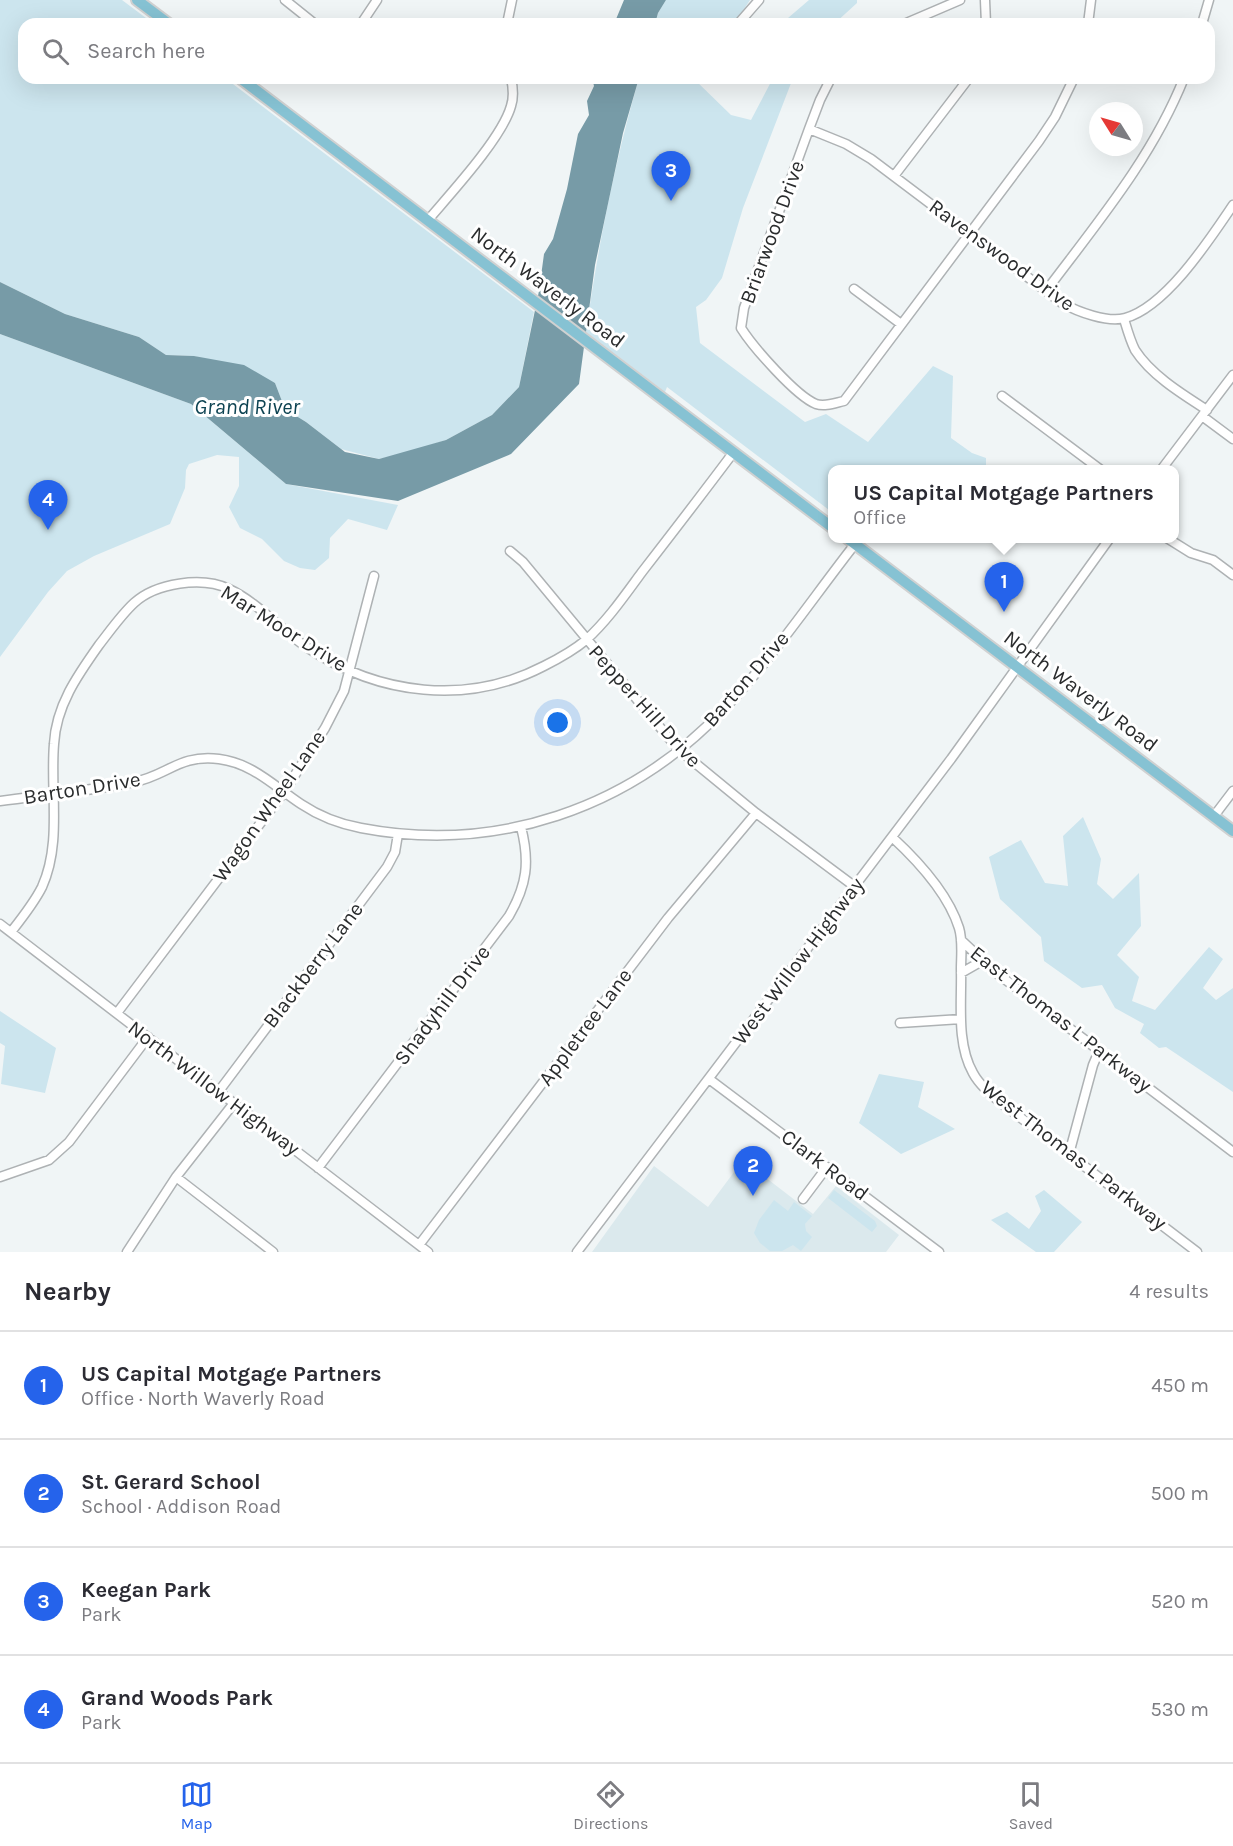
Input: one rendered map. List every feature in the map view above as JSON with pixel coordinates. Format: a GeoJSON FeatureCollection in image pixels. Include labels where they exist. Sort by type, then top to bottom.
{"type":"FeatureCollection","features":[{"type":"Feature","properties":{"kind":"main road"},"geometry":{"type":"LineString","coordinates":[[137,0],[161,18]]}},
{"type":"Feature","properties":{"kind":"main road","name":"North Waverly Road"},"geometry":{"type":"LineString","coordinates":[[248,84],[828,524]]}},
{"type":"Feature","properties":{"kind":"main road","name":"North Waverly Road"},"geometry":{"type":"LineString","coordinates":[[854,543],[1233,831]]}},
{"type":"Feature","properties":{"kind":"street"},"geometry":{"type":"LineString","coordinates":[[285,0],[308,18]]}},
{"type":"Feature","properties":{"kind":"street"},"geometry":{"type":"LineString","coordinates":[[365,18],[377,0]]}},
{"type":"Feature","properties":{"kind":"street"},"geometry":{"type":"LineString","coordinates":[[508,18],[512,0]]}},
{"type":"Feature","properties":{"kind":"street"},"geometry":{"type":"LineString","coordinates":[[743,18],[759,0]]}},
{"type":"Feature","properties":{"kind":"street"},"geometry":{"type":"LineString","coordinates":[[918,18],[960,0]]}},
{"type":"Feature","properties":{"kind":"street"},"geometry":{"type":"LineString","coordinates":[[985,0],[986,18]]}},
{"type":"Feature","properties":{"kind":"street"},"geometry":{"type":"LineString","coordinates":[[1089,18],[1091,0]]}},
{"type":"Feature","properties":{"kind":"street"},"geometry":{"type":"LineString","coordinates":[[1204,18],[1209,0]]}},
{"type":"Feature","properties":{"kind":"street"},"geometry":{"type":"LineString","coordinates":[[428,220],[479,158],[503,123],[511,106],[512,84]]}},
{"type":"Feature","properties":{"kind":"street","name":"Briarwood Drive"},"geometry":{"type":"LineString","coordinates":[[828,84],[809,129],[744,308],[741,328],[763,357],[807,398],[818,404],[830,405],[844,401],[901,324]]}},
{"type":"Feature","properties":{"kind":"street"},"geometry":{"type":"LineString","coordinates":[[894,176],[964,84]]}},
{"type":"Feature","properties":{"kind":"street"},"geometry":{"type":"LineString","coordinates":[[854,290],[901,324],[1055,117],[1071,84]]}},
{"type":"Feature","properties":{"kind":"street"},"geometry":{"type":"LineString","coordinates":[[1046,291],[1133,175],[1153,144],[1181,84]]}},
{"type":"Feature","properties":{"kind":"street","name":"Ravenswood Drive"},"geometry":{"type":"LineString","coordinates":[[809,129],[846,144],[894,176],[1062,303],[1085,313],[1105,318],[1124,319]]}},
{"type":"Feature","properties":{"kind":"street"},"geometry":{"type":"LineString","coordinates":[[1233,205],[1167,292],[1124,319],[1134,348],[1143,361],[1233,440]]}},
{"type":"Feature","properties":{"kind":"street"},"geometry":{"type":"LineString","coordinates":[[1165,465],[1233,375]]}},
{"type":"Feature","properties":{"kind":"street"},"geometry":{"type":"LineString","coordinates":[[1002,396],[1094,465]]}},
{"type":"Feature","properties":{"kind":"street","name":"Mar Moor Drive"},"geometry":{"type":"LineString","coordinates":[[11,932],[43,883],[51,857],[54,742],[58,719],[67,695],[80,672],[121,616],[137,600],[151,592],[176,585],[206,583],[227,588],[247,599],[310,649],[350,671],[381,682],[418,690],[467,690],[495,685],[531,673],[553,662],[586,640],[612,611],[733,453]]}},
{"type":"Feature","properties":{"kind":"street","name":"Barton Drive"},"geometry":{"type":"LineString","coordinates":[[0,801],[137,782],[176,764],[202,758],[225,760],[247,766],[302,805],[329,819],[359,828],[398,834],[460,836],[521,827],[573,812],[617,791],[655,767],[699,734],[738,694],[850,543]]}},
{"type":"Feature","properties":{"kind":"street","name":"West Willow Highway"},"geometry":{"type":"LineString","coordinates":[[577,1252],[892,837],[1106,543]]}},
{"type":"Feature","properties":{"kind":"street"},"geometry":{"type":"LineString","coordinates":[[1175,543],[1191,553],[1212,560],[1233,575]]}},
{"type":"Feature","properties":{"kind":"street","name":"Pepper Hill Drive"},"geometry":{"type":"LineString","coordinates":[[510,551],[523,562],[678,749],[756,813],[854,886]]}},
{"type":"Feature","properties":{"kind":"street","name":"Wagon Wheel Lane"},"geometry":{"type":"LineString","coordinates":[[117,1013],[284,792],[336,708],[350,671],[374,576]]}},
{"type":"Feature","properties":{"kind":"street"},"geometry":{"type":"LineString","coordinates":[[1214,816],[1233,791]]}},
{"type":"Feature","properties":{"kind":"street","name":"Appletree Lane"},"geometry":{"type":"LineString","coordinates":[[419,1245],[668,918],[756,813]]}},
{"type":"Feature","properties":{"kind":"street","name":"Shadyhill Drive"},"geometry":{"type":"LineString","coordinates":[[318,1168],[513,910],[526,875],[526,852],[521,827]]}},
{"type":"Feature","properties":{"kind":"street","name":"Blackberry Lane"},"geometry":{"type":"LineString","coordinates":[[219,1091],[387,867],[395,852],[398,834]]}},
{"type":"Feature","properties":{"kind":"street","name":"East Thomas L Parkway"},"geometry":{"type":"LineString","coordinates":[[892,837],[935,882],[958,926],[961,940],[982,961],[1233,1152]]}},
{"type":"Feature","properties":{"kind":"street","name":"North Willow Highway"},"geometry":{"type":"LineString","coordinates":[[0,924],[428,1252]]}},
{"type":"Feature","properties":{"kind":"street","name":"West Thomas L Parkway"},"geometry":{"type":"LineString","coordinates":[[961,940],[961,1019],[966,1054],[972,1072],[979,1082],[1004,1105],[1197,1252]]}},
{"type":"Feature","properties":{"kind":"street"},"geometry":{"type":"LineString","coordinates":[[961,973],[982,961]]}},
{"type":"Feature","properties":{"kind":"street"},"geometry":{"type":"LineString","coordinates":[[900,1023],[961,1019]]}},
{"type":"Feature","properties":{"kind":"street"},"geometry":{"type":"LineString","coordinates":[[0,1177],[49,1160],[69,1142],[148,1037]]}},
{"type":"Feature","properties":{"kind":"street"},"geometry":{"type":"LineString","coordinates":[[1069,1154],[1093,1065],[1099,1051]]}},
{"type":"Feature","properties":{"kind":"street","name":"Clark Road"},"geometry":{"type":"LineString","coordinates":[[709,1079],[939,1252]]}},
{"type":"Feature","properties":{"kind":"street"},"geometry":{"type":"LineString","coordinates":[[127,1252],[176,1177],[234,1103]]}},
{"type":"Feature","properties":{"kind":"street"},"geometry":{"type":"LineString","coordinates":[[803,1199],[827,1167]]}},
{"type":"Feature","properties":{"kind":"street"},"geometry":{"type":"LineString","coordinates":[[176,1177],[273,1252]]}},
{"type":"Feature","properties":{"kind":"shaded area"},"geometry":{"type":"Polygon","coordinates":[[[0,0],[122,0],[146,18],[18,18],[18,84],[233,84],[534,312],[519,387],[492,415],[446,440],[379,459],[341,449],[285,409],[275,383],[194,356],[166,355],[139,337],[65,314],[0,282],[0,0]]]}},
{"type":"Feature","properties":{"kind":"shaded area"},"geometry":{"type":"Polygon","coordinates":[[[666,0],[750,0],[738,18],[657,18],[666,0]]]}},
{"type":"Feature","properties":{"kind":"shaded area"},"geometry":{"type":"Polygon","coordinates":[[[809,0],[857,0],[857,3],[841,18],[788,18],[809,0]]]}},
{"type":"Feature","properties":{"kind":"shaded area"},"geometry":{"type":"Polygon","coordinates":[[[637,84],[699,84],[731,115],[751,120],[770,84],[791,84],[743,208],[722,278],[706,300],[696,307],[700,343],[805,422],[826,414],[868,442],[933,366],[953,376],[951,438],[972,453],[986,458],[986,465],[828,465],[828,509],[667,387],[665,392],[586,332],[608,204],[637,84]]]}},
{"type":"Feature","properties":{"kind":"shaded area"},"geometry":{"type":"Polygon","coordinates":[[[0,334],[191,404],[286,484],[398,505],[387,530],[348,519],[330,538],[329,558],[315,570],[300,568],[284,561],[262,539],[240,528],[229,507],[239,486],[239,457],[217,455],[189,464],[186,470],[185,488],[170,524],[94,556],[67,571],[48,592],[0,657],[0,334]]]}},
{"type":"Feature","properties":{"kind":"shaded area"},"geometry":{"type":"Polygon","coordinates":[[[1083,817],[1101,859],[1097,884],[1113,899],[1139,873],[1141,926],[1117,955],[1139,977],[1132,1001],[1155,1010],[1209,947],[1223,959],[1203,988],[1216,1000],[1233,988],[1233,1092],[1166,1047],[1159,1048],[1140,1033],[1144,1024],[1115,1008],[1102,985],[1082,988],[1044,961],[1041,937],[1000,899],[989,857],[1021,840],[1045,883],[1068,886],[1063,836],[1083,817]]]}},
{"type":"Feature","properties":{"kind":"shaded area"},"geometry":{"type":"Polygon","coordinates":[[[0,1011],[56,1048],[45,1093],[1,1084],[5,1046],[0,1043],[0,1011]]]}},
{"type":"Feature","properties":{"kind":"shaded area"},"geometry":{"type":"Polygon","coordinates":[[[879,1074],[924,1082],[918,1107],[955,1129],[901,1154],[859,1123],[879,1074]]]}},
{"type":"Feature","properties":{"kind":"shaded area"},"geometry":{"type":"Polygon","coordinates":[[[743,1160],[813,1214],[836,1186],[899,1235],[886,1252],[592,1252],[654,1166],[708,1207],[743,1160]]]}},
{"type":"Feature","properties":{"kind":"shaded area"},"geometry":{"type":"Polygon","coordinates":[[[834,1190],[875,1221],[877,1226],[872,1232],[828,1198],[834,1190]]]}},
{"type":"Feature","properties":{"kind":"shaded area"},"geometry":{"type":"Polygon","coordinates":[[[1044,1190],[1082,1222],[1054,1252],[1036,1252],[991,1220],[1007,1212],[1029,1229],[1041,1211],[1035,1196],[1044,1190]]]}},
{"type":"Feature","properties":{"kind":"shaded area"},"geometry":{"type":"Polygon","coordinates":[[[774,1200],[788,1211],[794,1202],[812,1216],[805,1224],[806,1231],[812,1237],[801,1251],[793,1245],[782,1251],[770,1251],[760,1243],[754,1233],[759,1220],[774,1200]]]}},
{"type":"Feature","properties":{"kind":"water"},"geometry":{"type":"Polygon","coordinates":[[[624,0],[666,0],[657,18],[616,18],[624,0]]]}},
{"type":"Feature","properties":{"kind":"water","name":"Grand River"},"geometry":{"type":"Polygon","coordinates":[[[594,84],[637,84],[623,133],[595,265],[579,384],[511,454],[398,501],[286,484],[191,404],[0,334],[0,282],[65,314],[139,337],[166,355],[194,356],[244,365],[275,383],[285,409],[345,452],[379,459],[446,440],[492,415],[519,387],[539,291],[544,254],[553,239],[567,189],[578,134],[589,115],[587,101],[594,84]]]}},
{"type":"Feature","properties":{"kind":"place","name":"Keegan Park"},"geometry":{"type":"Point","coordinates":[671,201]}},
{"type":"Feature","properties":{"kind":"place","name":"Grand Woods Park"},"geometry":{"type":"Point","coordinates":[48,530]}},
{"type":"Feature","properties":{"kind":"place","name":"US Capital Motgage Partners"},"geometry":{"type":"Point","coordinates":[1004,612]}},
{"type":"Feature","properties":{"kind":"place","name":"St. Gerard School"},"geometry":{"type":"Point","coordinates":[753,1196]}}]}
